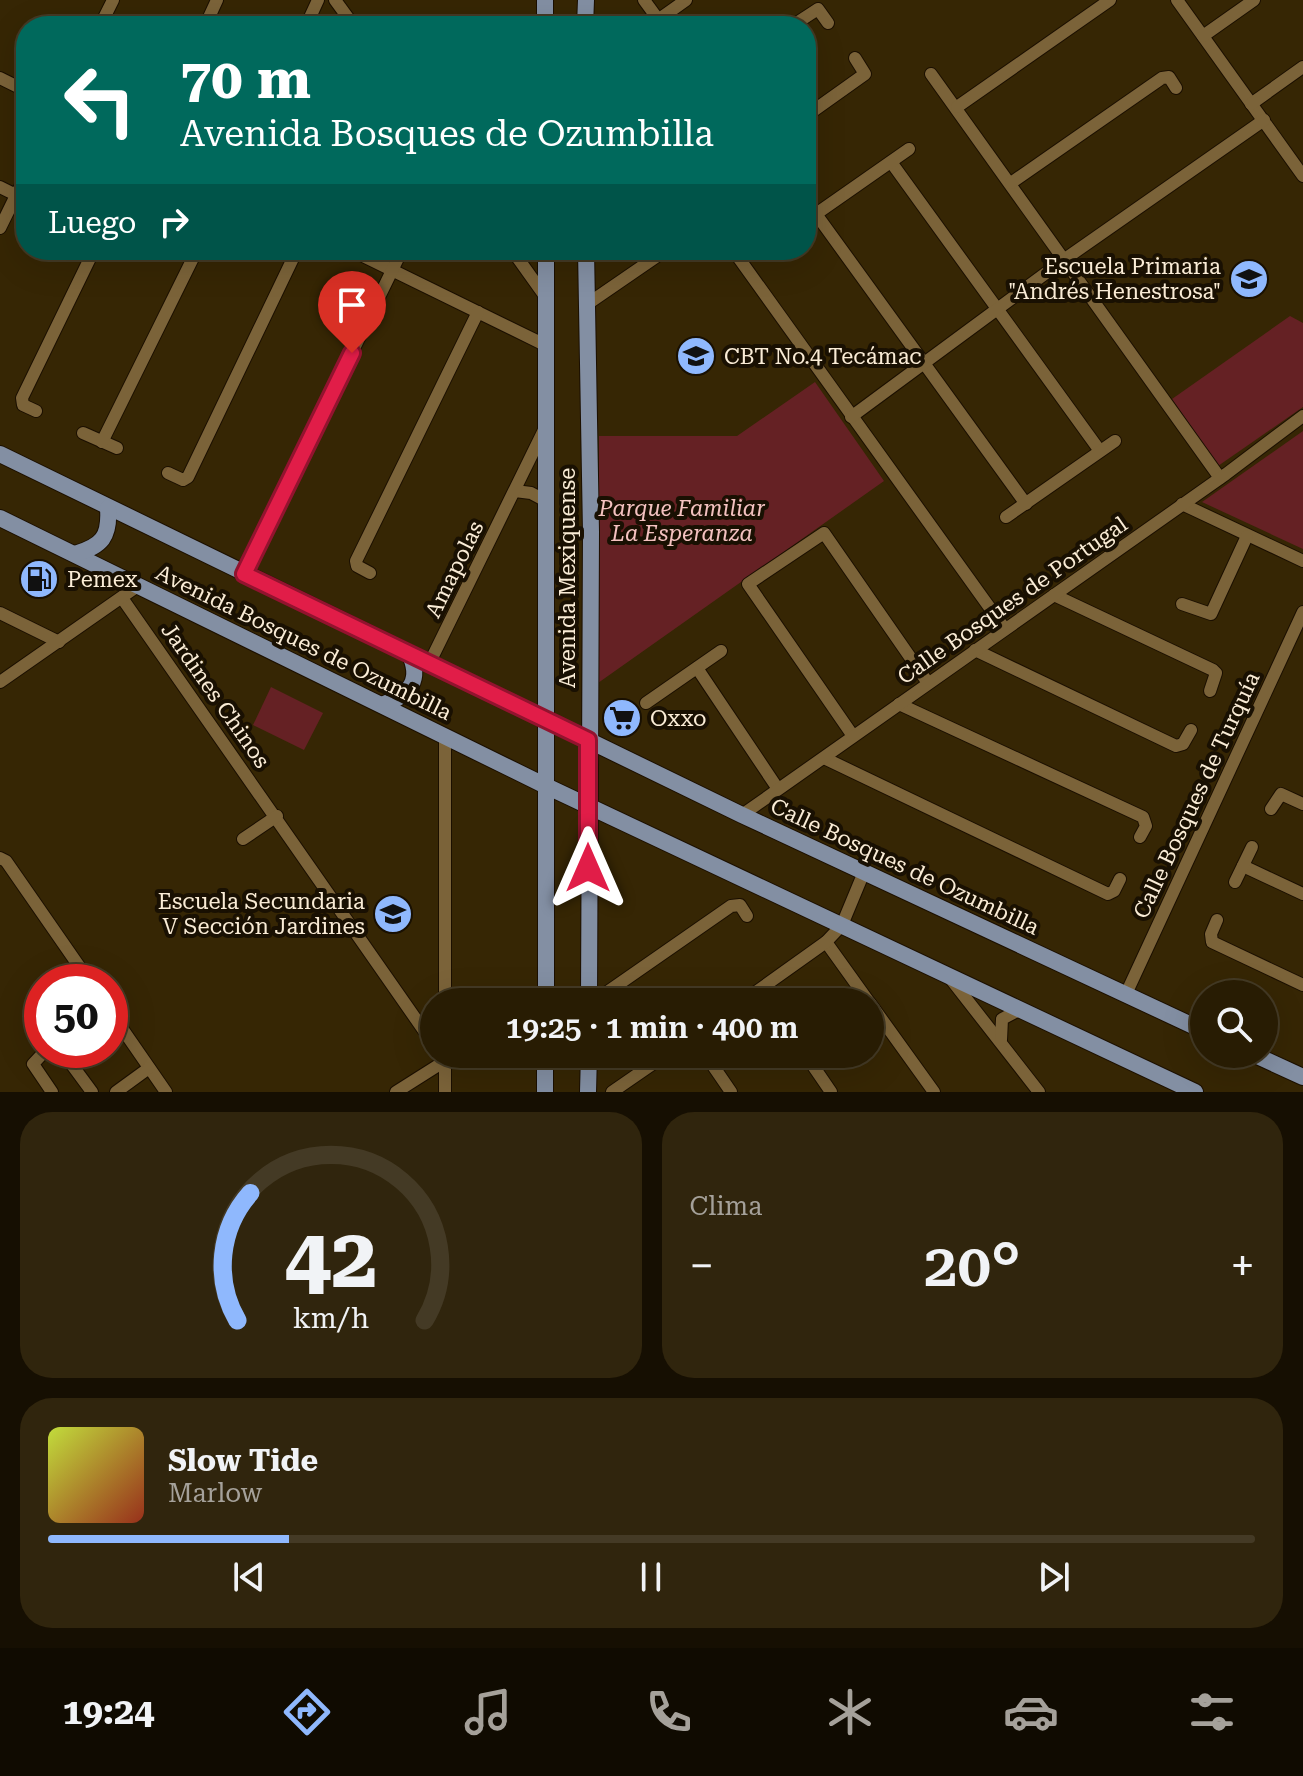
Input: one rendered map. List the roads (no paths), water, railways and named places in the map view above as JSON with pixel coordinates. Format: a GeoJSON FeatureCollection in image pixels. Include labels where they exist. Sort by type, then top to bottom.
{"type":"FeatureCollection","features":[{"type":"Feature","properties":{"kind":"main road","name":"Avenida Mexiquense"},"geometry":{"type":"LineString","coordinates":[[546,260],[546,988]]}},
{"type":"Feature","properties":{"kind":"main road","name":"Avenida Mexiquense"},"geometry":{"type":"LineString","coordinates":[[586,260],[591,532],[588,740],[591,988]]}},
{"type":"Feature","properties":{"kind":"main road","name":"Avenida Bosques de Ozumbilla"},"geometry":{"type":"LineString","coordinates":[[0,454],[588,740]]}},
{"type":"Feature","properties":{"kind":"main road"},"geometry":{"type":"LineString","coordinates":[[75,554],[97,547],[105,539],[109,526],[108,508]]}},
{"type":"Feature","properties":{"kind":"main road","name":"Avenida Bosques de Ozumbilla"},"geometry":{"type":"LineString","coordinates":[[0,518],[588,805]]}},
{"type":"Feature","properties":{"kind":"main road"},"geometry":{"type":"LineString","coordinates":[[384,704],[402,698],[412,688],[415,665],[409,653]]}},
{"type":"Feature","properties":{"kind":"main road","name":"Calle Bosques de Ozumbilla"},"geometry":{"type":"LineString","coordinates":[[588,740],[1190,1024]]}},
{"type":"Feature","properties":{"kind":"main road"},"geometry":{"type":"LineString","coordinates":[[588,805],[1195,1092]]}},
{"type":"Feature","properties":{"kind":"main road"},"geometry":{"type":"LineString","coordinates":[[1278,1066],[1303,1077]]}},
{"type":"Feature","properties":{"kind":"main road"},"geometry":{"type":"LineString","coordinates":[[545,1068],[545,1092]]}},
{"type":"Feature","properties":{"kind":"main road"},"geometry":{"type":"LineString","coordinates":[[588,1092],[589,1068]]}},
{"type":"Feature","properties":{"kind":"street"},"geometry":{"type":"LineString","coordinates":[[669,16],[686,0]]}},
{"type":"Feature","properties":{"kind":"street"},"geometry":{"type":"LineString","coordinates":[[1177,0],[1302,171]]}},
{"type":"Feature","properties":{"kind":"street"},"geometry":{"type":"LineString","coordinates":[[1203,36],[1254,0]]}},
{"type":"Feature","properties":{"kind":"street"},"geometry":{"type":"LineString","coordinates":[[957,107],[1102,2]]}},
{"type":"Feature","properties":{"kind":"street"},"geometry":{"type":"LineString","coordinates":[[807,16],[818,9],[828,23]]}},
{"type":"Feature","properties":{"kind":"street"},"geometry":{"type":"LineString","coordinates":[[816,109],[865,74],[855,58]]}},
{"type":"Feature","properties":{"kind":"street"},"geometry":{"type":"LineString","coordinates":[[1251,104],[1303,67]]}},
{"type":"Feature","properties":{"kind":"street"},"geometry":{"type":"LineString","coordinates":[[931,74],[1220,478]]}},
{"type":"Feature","properties":{"kind":"street"},"geometry":{"type":"LineString","coordinates":[[1011,183],[1162,78],[1169,77],[1176,88]]}},
{"type":"Feature","properties":{"kind":"street"},"geometry":{"type":"LineString","coordinates":[[851,417],[1065,259],[1264,120]]}},
{"type":"Feature","properties":{"kind":"street"},"geometry":{"type":"LineString","coordinates":[[816,214],[909,149]]}},
{"type":"Feature","properties":{"kind":"street"},"geometry":{"type":"LineString","coordinates":[[891,162],[1100,451]]}},
{"type":"Feature","properties":{"kind":"street"},"geometry":{"type":"LineString","coordinates":[[0,187],[16,195],[0,228]]}},
{"type":"Feature","properties":{"kind":"street"},"geometry":{"type":"LineString","coordinates":[[816,225],[1026,504]]}},
{"type":"Feature","properties":{"kind":"street"},"geometry":{"type":"LineString","coordinates":[[36,411],[23,405],[22,398],[89,260]]}},
{"type":"Feature","properties":{"kind":"street"},"geometry":{"type":"LineString","coordinates":[[102,442],[192,260]]}},
{"type":"Feature","properties":{"kind":"street"},"geometry":{"type":"LineString","coordinates":[[168,473],[183,480],[188,477],[292,260]]}},
{"type":"Feature","properties":{"kind":"street"},"geometry":{"type":"LineString","coordinates":[[372,260],[547,346]]}},
{"type":"Feature","properties":{"kind":"street"},"geometry":{"type":"LineString","coordinates":[[244,574],[398,260]]}},
{"type":"Feature","properties":{"kind":"street"},"geometry":{"type":"LineString","coordinates":[[519,260],[547,299]]}},
{"type":"Feature","properties":{"kind":"street"},"geometry":{"type":"LineString","coordinates":[[586,305],[651,260]]}},
{"type":"Feature","properties":{"kind":"street"},"geometry":{"type":"LineString","coordinates":[[740,260],[1005,629]]}},
{"type":"Feature","properties":{"kind":"street"},"geometry":{"type":"LineString","coordinates":[[370,573],[357,566],[356,561],[478,312]]}},
{"type":"Feature","properties":{"kind":"street","name":"Calle Bosques de Portugal"},"geometry":{"type":"LineString","coordinates":[[742,815],[1220,478],[1303,416]]}},
{"type":"Feature","properties":{"kind":"street","name":"Amapolas"},"geometry":{"type":"LineString","coordinates":[[429,664],[546,427]]}},
{"type":"Feature","properties":{"kind":"street"},"geometry":{"type":"LineString","coordinates":[[83,433],[117,448]]}},
{"type":"Feature","properties":{"kind":"street"},"geometry":{"type":"LineString","coordinates":[[1006,517],[1115,441]]}},
{"type":"Feature","properties":{"kind":"street"},"geometry":{"type":"LineString","coordinates":[[515,491],[531,493],[546,501]]}},
{"type":"Feature","properties":{"kind":"street"},"geometry":{"type":"LineString","coordinates":[[1182,504],[1303,561]]}},
{"type":"Feature","properties":{"kind":"street"},"geometry":{"type":"LineString","coordinates":[[853,736],[748,584],[824,533],[928,683]]}},
{"type":"Feature","properties":{"kind":"street"},"geometry":{"type":"LineString","coordinates":[[1182,604],[1211,614],[1247,536]]}},
{"type":"Feature","properties":{"kind":"street"},"geometry":{"type":"LineString","coordinates":[[0,682],[139,585]]}},
{"type":"Feature","properties":{"kind":"street"},"geometry":{"type":"LineString","coordinates":[[1054,595],[1213,670],[1216,673],[1210,691]]}},
{"type":"Feature","properties":{"kind":"street","name":"Jardines Chinos"},"geometry":{"type":"LineString","coordinates":[[122,598],[420,1025]]}},
{"type":"Feature","properties":{"kind":"street","name":"Calle Bosques de Turquía"},"geometry":{"type":"LineString","coordinates":[[1126,994],[1303,612]]}},
{"type":"Feature","properties":{"kind":"street"},"geometry":{"type":"LineString","coordinates":[[0,613],[59,642]]}},
{"type":"Feature","properties":{"kind":"street"},"geometry":{"type":"LineString","coordinates":[[975,650],[1176,746],[1183,744],[1191,730]]}},
{"type":"Feature","properties":{"kind":"street"},"geometry":{"type":"LineString","coordinates":[[646,703],[721,651]]}},
{"type":"Feature","properties":{"kind":"street"},"geometry":{"type":"LineString","coordinates":[[697,668],[778,789]]}},
{"type":"Feature","properties":{"kind":"street"},"geometry":{"type":"LineString","coordinates":[[899,704],[1143,817],[1146,826],[1140,837]]}},
{"type":"Feature","properties":{"kind":"street"},"geometry":{"type":"LineString","coordinates":[[445,736],[445,988]]}},
{"type":"Feature","properties":{"kind":"street"},"geometry":{"type":"LineString","coordinates":[[824,758],[1108,894],[1114,891],[1120,879]]}},
{"type":"Feature","properties":{"kind":"street"},"geometry":{"type":"LineString","coordinates":[[1271,809],[1281,794],[1303,804]]}},
{"type":"Feature","properties":{"kind":"street"},"geometry":{"type":"LineString","coordinates":[[243,839],[277,816]]}},
{"type":"Feature","properties":{"kind":"street"},"geometry":{"type":"LineString","coordinates":[[1235,882],[1252,847]]}},
{"type":"Feature","properties":{"kind":"street"},"geometry":{"type":"LineString","coordinates":[[0,858],[6,861],[78,964]]}},
{"type":"Feature","properties":{"kind":"street"},"geometry":{"type":"LineString","coordinates":[[1243,866],[1303,894]]}},
{"type":"Feature","properties":{"kind":"street"},"geometry":{"type":"LineString","coordinates":[[761,988],[826,942],[842,925],[864,872]]}},
{"type":"Feature","properties":{"kind":"street"},"geometry":{"type":"LineString","coordinates":[[611,988],[731,906],[740,905],[747,916]]}},
{"type":"Feature","properties":{"kind":"street"},"geometry":{"type":"LineString","coordinates":[[1217,920],[1211,934],[1212,942],[1303,985]]}},
{"type":"Feature","properties":{"kind":"street"},"geometry":{"type":"LineString","coordinates":[[826,942],[860,988]]}},
{"type":"Feature","properties":{"kind":"street"},"geometry":{"type":"LineString","coordinates":[[949,977],[1039,1092]]}},
{"type":"Feature","properties":{"kind":"street"},"geometry":{"type":"LineString","coordinates":[[1001,1040],[1002,1019],[1021,1009]]}},
{"type":"Feature","properties":{"kind":"street"},"geometry":{"type":"LineString","coordinates":[[884,1022],[934,1092]]}},
{"type":"Feature","properties":{"kind":"street"},"geometry":{"type":"LineString","coordinates":[[128,1037],[166,1092]]}},
{"type":"Feature","properties":{"kind":"street"},"geometry":{"type":"LineString","coordinates":[[36,1068],[52,1092]]}},
{"type":"Feature","properties":{"kind":"street"},"geometry":{"type":"LineString","coordinates":[[74,1068],[92,1092]]}},
{"type":"Feature","properties":{"kind":"street"},"geometry":{"type":"LineString","coordinates":[[116,1092],[149,1068]]}},
{"type":"Feature","properties":{"kind":"street"},"geometry":{"type":"LineString","coordinates":[[396,1092],[428,1068]]}},
{"type":"Feature","properties":{"kind":"street"},"geometry":{"type":"LineString","coordinates":[[444,1068],[445,1092]]}},
{"type":"Feature","properties":{"kind":"street"},"geometry":{"type":"LineString","coordinates":[[612,1092],[627,1088],[651,1068]]}},
{"type":"Feature","properties":{"kind":"street"},"geometry":{"type":"LineString","coordinates":[[715,1068],[731,1092]]}},
{"type":"Feature","properties":{"kind":"street"},"geometry":{"type":"LineString","coordinates":[[815,1068],[831,1092]]}},
{"type":"Feature","properties":{"kind":"place","name":"Escuela Primaria \"Andrés Henestrosa\""},"geometry":{"type":"Point","coordinates":[1249,279]}},
{"type":"Feature","properties":{"kind":"place","name":"CBT No.4 Tecámac"},"geometry":{"type":"Point","coordinates":[696,356]}},
{"type":"Feature","properties":{"kind":"place","name":"Pemex"},"geometry":{"type":"Point","coordinates":[39,579]}},
{"type":"Feature","properties":{"kind":"place","name":"Oxxo"},"geometry":{"type":"Point","coordinates":[622,718]}},
{"type":"Feature","properties":{"kind":"place","name":"Escuela Secundaria V Sección Jardines"},"geometry":{"type":"Point","coordinates":[393,914]}},
{"type":"Feature","properties":{"kind":"park label","name":"Parque Familiar La Esperanza"},"geometry":{"type":"Point","coordinates":[682,520]}}]}
